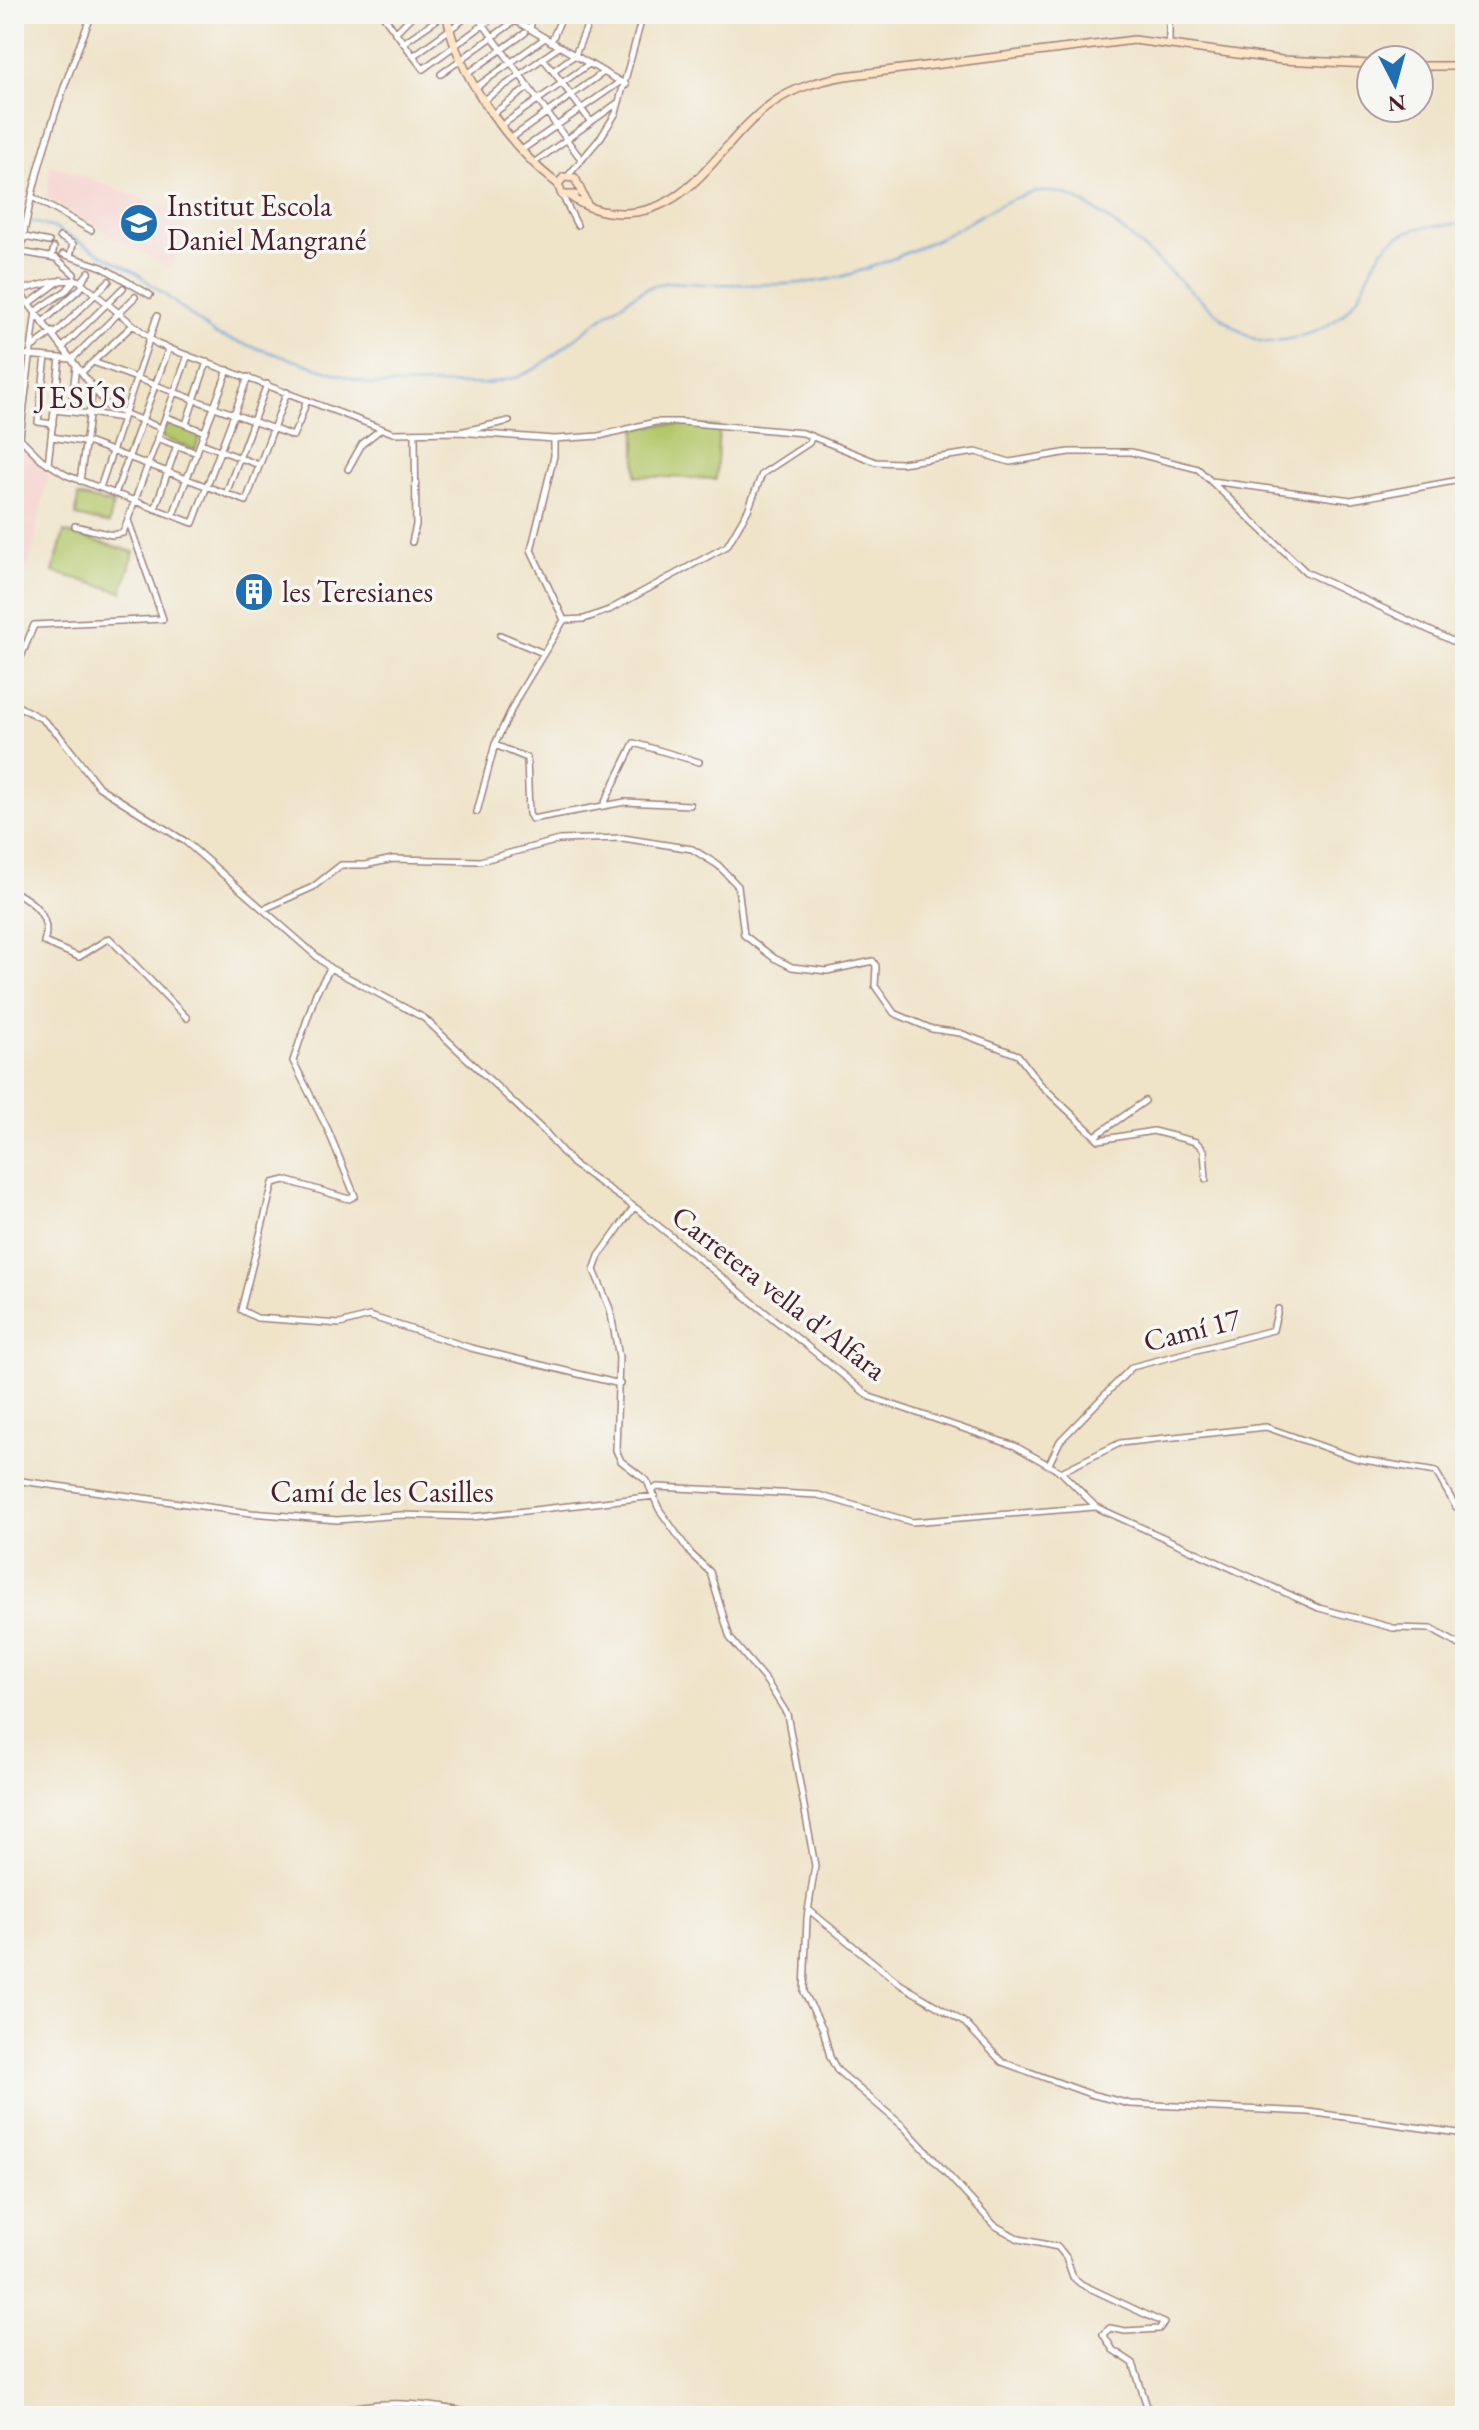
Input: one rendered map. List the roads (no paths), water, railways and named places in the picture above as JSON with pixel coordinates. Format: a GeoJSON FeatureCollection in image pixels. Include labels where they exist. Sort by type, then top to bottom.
{"type":"FeatureCollection","features":[{"type":"Feature","properties":{"kind":"street"},"geometry":{"type":"LineString","coordinates":[[14,361],[21,252],[62,90],[92,14]]}},
{"type":"Feature","properties":{"kind":"street"},"geometry":{"type":"LineString","coordinates":[[382,14],[423,69],[501,14],[623,83]]}},
{"type":"Feature","properties":{"kind":"street"},"geometry":{"type":"LineString","coordinates":[[395,33],[414,14]]}},
{"type":"Feature","properties":{"kind":"street"},"geometry":{"type":"LineString","coordinates":[[403,43],[446,14],[459,61],[502,125],[542,172],[566,179],[579,190],[588,206]]}},
{"type":"Feature","properties":{"kind":"street"},"geometry":{"type":"LineString","coordinates":[[413,56],[474,14],[580,160]]}},
{"type":"Feature","properties":{"kind":"street"},"geometry":{"type":"LineString","coordinates":[[467,75],[527,31],[533,14]]}},
{"type":"Feature","properties":{"kind":"street"},"geometry":{"type":"LineString","coordinates":[[551,42],[563,14]]}},
{"type":"Feature","properties":{"kind":"street"},"geometry":{"type":"LineString","coordinates":[[553,71],[575,55],[592,14]]}},
{"type":"Feature","properties":{"kind":"street"},"geometry":{"type":"LineString","coordinates":[[577,225],[567,206],[566,179],[601,137],[616,113],[643,14]]}},
{"type":"Feature","properties":{"kind":"street"},"geometry":{"type":"LineString","coordinates":[[1161,14],[1169,23],[1169,42]]}},
{"type":"Feature","properties":{"kind":"street"},"geometry":{"type":"LineString","coordinates":[[441,74],[517,21]]}},
{"type":"Feature","properties":{"kind":"street"},"geometry":{"type":"LineString","coordinates":[[475,88],[545,38]]}},
{"type":"Feature","properties":{"kind":"street"},"geometry":{"type":"LineString","coordinates":[[567,196],[611,213],[636,213],[677,198],[761,112],[807,85],[845,76],[1134,40],[1169,42],[1282,60],[1355,63]]}},
{"type":"Feature","properties":{"kind":"street"},"geometry":{"type":"LineString","coordinates":[[484,100],[559,47]]}},
{"type":"Feature","properties":{"kind":"street"},"geometry":{"type":"LineString","coordinates":[[543,58],[591,122]]}},
{"type":"Feature","properties":{"kind":"street"},"geometry":{"type":"LineString","coordinates":[[502,125],[589,64]]}},
{"type":"Feature","properties":{"kind":"street"},"geometry":{"type":"LineString","coordinates":[[1435,66],[1465,66]]}},
{"type":"Feature","properties":{"kind":"street"},"geometry":{"type":"LineString","coordinates":[[513,137],[604,72]]}},
{"type":"Feature","properties":{"kind":"street"},"geometry":{"type":"LineString","coordinates":[[523,149],[580,108],[623,83]]}},
{"type":"Feature","properties":{"kind":"street"},"geometry":{"type":"LineString","coordinates":[[494,113],[529,87]]}},
{"type":"Feature","properties":{"kind":"street"},"geometry":{"type":"LineString","coordinates":[[535,162],[620,101]]}},
{"type":"Feature","properties":{"kind":"street"},"geometry":{"type":"LineString","coordinates":[[567,196],[579,190]]}},
{"type":"Feature","properties":{"kind":"street"},"geometry":{"type":"LineString","coordinates":[[34,198],[91,230]]}},
{"type":"Feature","properties":{"kind":"street"},"geometry":{"type":"LineString","coordinates":[[25,237],[52,245],[52,256]]}},
{"type":"Feature","properties":{"kind":"street"},"geometry":{"type":"LineString","coordinates":[[60,237],[73,244],[70,256]]}},
{"type":"Feature","properties":{"kind":"street"},"geometry":{"type":"LineString","coordinates":[[21,252],[52,256],[65,263],[78,280],[150,339],[393,433],[459,432],[554,439],[599,436],[663,421],[765,428],[812,436],[876,462],[901,463],[976,452],[1010,462],[1069,452],[1131,452],[1198,469],[1306,572],[1465,647]]}},
{"type":"Feature","properties":{"kind":"street"},"geometry":{"type":"LineString","coordinates":[[63,254],[102,267],[150,295]]}},
{"type":"Feature","properties":{"kind":"street"},"geometry":{"type":"LineString","coordinates":[[89,272],[36,311],[17,435],[48,464],[80,481],[193,523],[248,377]]}},
{"type":"Feature","properties":{"kind":"street"},"geometry":{"type":"LineString","coordinates":[[18,292],[61,280],[78,280]]}},
{"type":"Feature","properties":{"kind":"street"},"geometry":{"type":"LineString","coordinates":[[30,303],[61,280]]}},
{"type":"Feature","properties":{"kind":"street"},"geometry":{"type":"LineString","coordinates":[[44,321],[78,280]]}},
{"type":"Feature","properties":{"kind":"street"},"geometry":{"type":"LineString","coordinates":[[31,352],[109,281]]}},
{"type":"Feature","properties":{"kind":"street"},"geometry":{"type":"LineString","coordinates":[[63,347],[123,288]]}},
{"type":"Feature","properties":{"kind":"street"},"geometry":{"type":"LineString","coordinates":[[18,292],[54,333],[108,407],[122,416]]}},
{"type":"Feature","properties":{"kind":"street"},"geometry":{"type":"LineString","coordinates":[[71,412],[74,362],[135,297]]}},
{"type":"Feature","properties":{"kind":"street"},"geometry":{"type":"LineString","coordinates":[[100,488],[157,316]]}},
{"type":"Feature","properties":{"kind":"street"},"geometry":{"type":"LineString","coordinates":[[82,372],[133,325]]}},
{"type":"Feature","properties":{"kind":"street"},"geometry":{"type":"LineString","coordinates":[[115,494],[169,348]]}},
{"type":"Feature","properties":{"kind":"street"},"geometry":{"type":"LineString","coordinates":[[14,354],[31,352],[74,362]]}},
{"type":"Feature","properties":{"kind":"street"},"geometry":{"type":"LineString","coordinates":[[75,526],[118,536],[128,520],[188,355]]}},
{"type":"Feature","properties":{"kind":"street"},"geometry":{"type":"LineString","coordinates":[[46,357],[38,422],[53,424]]}},
{"type":"Feature","properties":{"kind":"street"},"geometry":{"type":"LineString","coordinates":[[48,464],[60,358]]}},
{"type":"Feature","properties":{"kind":"street"},"geometry":{"type":"LineString","coordinates":[[93,362],[293,436],[307,400]]}},
{"type":"Feature","properties":{"kind":"street"},"geometry":{"type":"LineString","coordinates":[[186,424],[207,362]]}},
{"type":"Feature","properties":{"kind":"street"},"geometry":{"type":"LineString","coordinates":[[173,515],[228,370]]}},
{"type":"Feature","properties":{"kind":"street"},"geometry":{"type":"LineString","coordinates":[[226,494],[267,384]]}},
{"type":"Feature","properties":{"kind":"street"},"geometry":{"type":"LineString","coordinates":[[80,481],[93,387]]}},
{"type":"Feature","properties":{"kind":"street"},"geometry":{"type":"LineString","coordinates":[[52,437],[86,442],[246,501],[287,392]]}},
{"type":"Feature","properties":{"kind":"street"},"geometry":{"type":"LineString","coordinates":[[54,410],[122,416],[161,428]]}},
{"type":"Feature","properties":{"kind":"street"},"geometry":{"type":"LineString","coordinates":[[166,417],[205,432]]}},
{"type":"Feature","properties":{"kind":"street"},"geometry":{"type":"LineString","coordinates":[[459,432],[509,421]]}},
{"type":"Feature","properties":{"kind":"street"},"geometry":{"type":"LineString","coordinates":[[348,469],[362,444],[382,428]]}},
{"type":"Feature","properties":{"kind":"street"},"geometry":{"type":"LineString","coordinates":[[412,542],[415,435]]}},
{"type":"Feature","properties":{"kind":"street"},"geometry":{"type":"LineString","coordinates":[[564,620],[584,619],[609,610],[727,546],[736,535],[762,474],[809,443],[812,436]]}},
{"type":"Feature","properties":{"kind":"street"},"geometry":{"type":"LineString","coordinates":[[157,438],[197,453]]}},
{"type":"Feature","properties":{"kind":"street"},"geometry":{"type":"LineString","coordinates":[[554,439],[554,456],[531,550],[564,620]]}},
{"type":"Feature","properties":{"kind":"street"},"geometry":{"type":"LineString","coordinates":[[201,443],[259,465]]}},
{"type":"Feature","properties":{"kind":"street"},"geometry":{"type":"LineString","coordinates":[[155,509],[177,445]]}},
{"type":"Feature","properties":{"kind":"street"},"geometry":{"type":"LineString","coordinates":[[1211,481],[1351,500],[1465,479]]}},
{"type":"Feature","properties":{"kind":"street"},"geometry":{"type":"LineString","coordinates":[[14,674],[34,625],[163,619],[128,520]]}},
{"type":"Feature","properties":{"kind":"street"},"geometry":{"type":"LineString","coordinates":[[477,812],[495,744],[564,620]]}},
{"type":"Feature","properties":{"kind":"street"},"geometry":{"type":"LineString","coordinates":[[500,635],[543,653]]}},
{"type":"Feature","properties":{"kind":"street","name":"Carretera vella d'Alfara"},"geometry":{"type":"LineString","coordinates":[[14,704],[50,727],[99,787],[186,842],[330,968],[424,1018],[579,1169],[634,1207],[870,1397],[1015,1446],[1061,1472],[1096,1507],[1319,1608],[1393,1628],[1431,1629],[1465,1648]]}},
{"type":"Feature","properties":{"kind":"street"},"geometry":{"type":"LineString","coordinates":[[604,804],[634,743],[699,762]]}},
{"type":"Feature","properties":{"kind":"street"},"geometry":{"type":"LineString","coordinates":[[495,744],[527,758],[530,818],[539,819],[604,804],[690,805]]}},
{"type":"Feature","properties":{"kind":"street"},"geometry":{"type":"LineString","coordinates":[[264,909],[313,887],[344,864],[365,865],[393,859],[480,861],[562,840],[623,838],[692,849],[710,859],[735,881],[740,893],[744,935],[774,958],[787,966],[827,971],[856,963],[874,962],[875,986],[896,1015],[1018,1055],[1039,1083],[1101,1140],[1153,1131],[1196,1142],[1204,1150],[1206,1179]]}},
{"type":"Feature","properties":{"kind":"street"},"geometry":{"type":"LineString","coordinates":[[14,892],[39,909],[47,932],[44,942],[79,957],[109,938],[187,1018]]}},
{"type":"Feature","properties":{"kind":"street"},"geometry":{"type":"LineString","coordinates":[[330,968],[316,993],[293,1061],[328,1130],[355,1196],[349,1199],[285,1180],[273,1183],[241,1310],[257,1318],[340,1324],[369,1316],[471,1348],[620,1384]]}},
{"type":"Feature","properties":{"kind":"street"},"geometry":{"type":"LineString","coordinates":[[1095,1136],[1145,1101]]}},
{"type":"Feature","properties":{"kind":"street"},"geometry":{"type":"LineString","coordinates":[[634,1207],[599,1256],[594,1270],[613,1323],[620,1384],[618,1456],[645,1478],[659,1509],[691,1554],[713,1577],[720,1615],[730,1638],[767,1682],[787,1714],[815,1866],[815,1882],[808,1909],[804,1992],[823,2029],[833,2063],[904,2127],[994,2225],[1019,2239],[1058,2247],[1066,2257],[1073,2277],[1081,2284],[1164,2323],[1159,2329],[1125,2331],[1110,2328],[1103,2334],[1113,2350],[1133,2363],[1150,2416]]}},
{"type":"Feature","properties":{"kind":"street","name":"Camí 17"},"geometry":{"type":"LineString","coordinates":[[1049,1464],[1060,1441],[1132,1367],[1273,1330],[1278,1309]]}},
{"type":"Feature","properties":{"kind":"street"},"geometry":{"type":"LineString","coordinates":[[1061,1472],[1120,1443],[1266,1427],[1358,1459],[1436,1472],[1456,1507],[1465,1507]]}},
{"type":"Feature","properties":{"kind":"street","name":"Camí de les Casilles"},"geometry":{"type":"LineString","coordinates":[[14,1480],[276,1516],[337,1520],[401,1515],[483,1516],[654,1494],[657,1487],[818,1495],[912,1522],[1096,1507]]}},
{"type":"Feature","properties":{"kind":"street"},"geometry":{"type":"LineString","coordinates":[[808,1909],[900,1984],[965,2023],[1002,2062],[1090,2094],[1130,2104],[1309,2112],[1465,2134]]}},
{"type":"Feature","properties":{"kind":"street"},"geometry":{"type":"LineString","coordinates":[[326,2416],[359,2407],[415,2404],[484,2416]]}},
{"type":"Feature","properties":{"kind":"street"},"geometry":{"type":"LineString","coordinates":[[539,2416],[551,2416]]}},
{"type":"Feature","properties":{"kind":"waterway"},"geometry":{"type":"LineString","coordinates":[[30,221],[54,228],[137,273],[216,335],[372,385],[487,384],[518,377],[537,368],[623,302],[650,287],[679,282],[782,284],[837,278],[910,251],[1029,193],[1060,193],[1085,204],[1114,223],[1228,322],[1250,337],[1268,342],[1306,335],[1339,317],[1357,298],[1381,251],[1395,238],[1420,228],[1465,224]]}},
{"type":"Feature","properties":{"kind":"waterway"},"geometry":{"type":"LineString","coordinates":[[14,217],[24,219]]}},
{"type":"Feature","properties":{"kind":"place","name":"Institut Escola Daniel Mangrané"},"geometry":{"type":"Point","coordinates":[139,223]}},
{"type":"Feature","properties":{"kind":"place","name":"les Teresianes"},"geometry":{"type":"Point","coordinates":[254,592]}},
{"type":"Feature","properties":{"kind":"district","name":"JESÚS"},"geometry":{"type":"Point","coordinates":[82,397]}}]}
